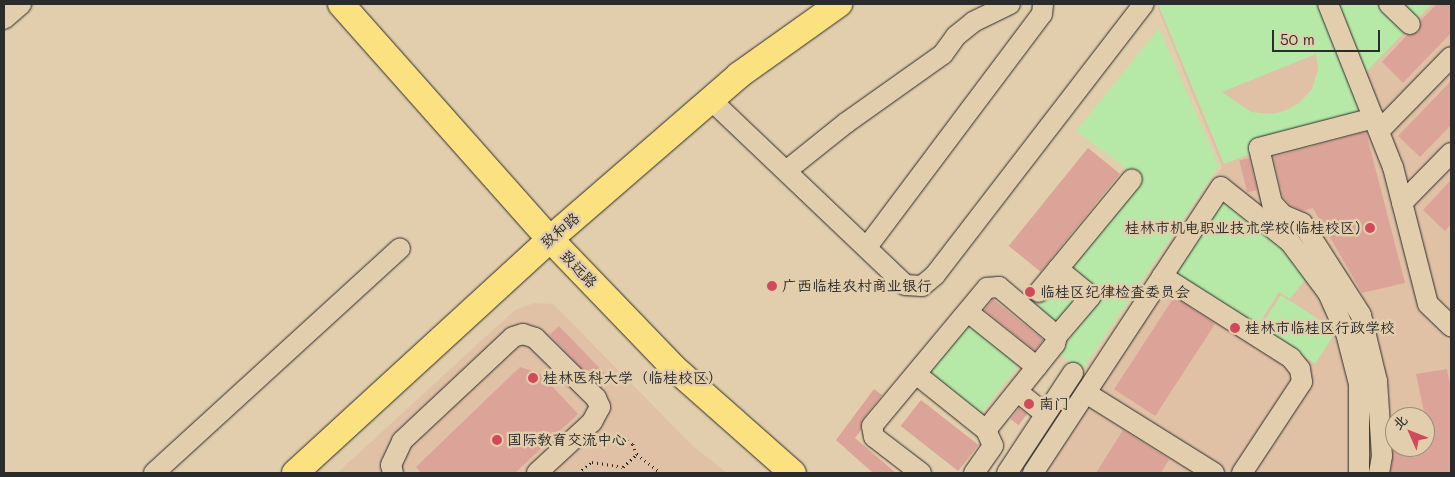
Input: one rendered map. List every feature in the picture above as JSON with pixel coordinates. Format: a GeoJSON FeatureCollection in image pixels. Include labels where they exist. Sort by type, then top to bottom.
{"type":"FeatureCollection","features":[{"type":"Feature","properties":{"kind":"main road","name":"致远路"},"geometry":{"type":"LineString","coordinates":[[341,4],[550,239],[673,367],[793,473]]}},
{"type":"Feature","properties":{"kind":"main road","name":"致和路"},"geometry":{"type":"LineString","coordinates":[[295,473],[550,239],[739,75],[839,4]]}},
{"type":"Feature","properties":{"kind":"street"},"geometry":{"type":"LineString","coordinates":[[4,19],[21,4]]}},
{"type":"Feature","properties":{"kind":"street"},"geometry":{"type":"LineString","coordinates":[[786,170],[846,123],[943,54],[956,36],[973,22],[1010,4]]}},
{"type":"Feature","properties":{"kind":"street"},"geometry":{"type":"LineString","coordinates":[[867,247],[1042,14],[1044,4]]}},
{"type":"Feature","properties":{"kind":"street"},"geometry":{"type":"LineString","coordinates":[[711,100],[905,285],[916,287],[929,282],[1144,4]]}},
{"type":"Feature","properties":{"kind":"street"},"geometry":{"type":"LineString","coordinates":[[1330,4],[1376,124],[1402,203],[1428,304],[1451,326]]}},
{"type":"Feature","properties":{"kind":"street"},"geometry":{"type":"LineString","coordinates":[[1389,4],[1410,24]]}},
{"type":"Feature","properties":{"kind":"street"},"geometry":{"type":"LineString","coordinates":[[1379,473],[1382,456],[1377,380],[1360,315],[1302,223],[1283,215],[1272,203],[1259,148],[1376,124],[1451,57]]}},
{"type":"Feature","properties":{"kind":"street"},"geometry":{"type":"LineString","coordinates":[[1402,203],[1451,153]]}},
{"type":"Feature","properties":{"kind":"street"},"geometry":{"type":"LineString","coordinates":[[1039,292],[1132,179]]}},
{"type":"Feature","properties":{"kind":"street"},"geometry":{"type":"LineString","coordinates":[[1033,473],[1220,187],[1290,242],[1328,293],[1346,333],[1360,393],[1359,473]]}},
{"type":"Feature","properties":{"kind":"street"},"geometry":{"type":"LineString","coordinates":[[154,473],[400,248]]}},
{"type":"Feature","properties":{"kind":"street"},"geometry":{"type":"LineString","coordinates":[[986,430],[1055,344],[1057,336],[1091,296],[1058,268]]}},
{"type":"Feature","properties":{"kind":"street"},"geometry":{"type":"LineString","coordinates":[[1162,276],[1291,358],[1300,369],[1302,382],[1242,473]]}},
{"type":"Feature","properties":{"kind":"street"},"geometry":{"type":"LineString","coordinates":[[921,473],[874,437],[872,426],[987,288],[999,287],[1057,336]]}},
{"type":"Feature","properties":{"kind":"street"},"geometry":{"type":"LineString","coordinates":[[968,312],[1037,367]]}},
{"type":"Feature","properties":{"kind":"street"},"geometry":{"type":"LineString","coordinates":[[389,470],[402,441],[513,337],[523,334],[535,338],[596,398],[600,407],[592,422],[536,473]]}},
{"type":"Feature","properties":{"kind":"street"},"geometry":{"type":"LineString","coordinates":[[1008,473],[1072,373]]}},
{"type":"Feature","properties":{"kind":"street"},"geometry":{"type":"LineString","coordinates":[[916,374],[986,430],[993,446],[974,473]]}},
{"type":"Feature","properties":{"kind":"street"},"geometry":{"type":"LineString","coordinates":[[1018,392],[1046,414]]}},
{"type":"Feature","properties":{"kind":"street"},"geometry":{"type":"LineString","coordinates":[[1086,393],[1214,473]]}},
{"type":"Feature","properties":{"kind":"path"},"geometry":{"type":"LineString","coordinates":[[590,447],[601,440],[624,437],[637,454],[661,473]]}},
{"type":"Feature","properties":{"kind":"path"},"geometry":{"type":"LineString","coordinates":[[578,473],[592,462],[623,467],[637,454]]}},
{"type":"Feature","properties":{"kind":"shaded area"},"geometry":{"type":"Polygon","coordinates":[[[1156,4],[1451,4],[1451,473],[1021,473],[1222,167],[1156,4]]]}},
{"type":"Feature","properties":{"kind":"shaded area","name":"桂林医科大学（临桂校区）"},"geometry":{"type":"Polygon","coordinates":[[[534,303],[553,304],[693,446],[727,473],[337,473],[515,310],[534,303]]]}},
{"type":"Feature","properties":{"kind":"green space"},"geometry":{"type":"Polygon","coordinates":[[[1158,4],[1321,4],[1364,111],[1224,164],[1158,4]],[[1316,54],[1222,92],[1251,112],[1273,114],[1287,110],[1299,103],[1312,89],[1318,70],[1316,54]]]}},
{"type":"Feature","properties":{"kind":"green space"},"geometry":{"type":"Polygon","coordinates":[[[1345,4],[1432,4],[1364,74],[1336,7],[1345,4]]]}},
{"type":"Feature","properties":{"kind":"green space"},"geometry":{"type":"Polygon","coordinates":[[[1159,28],[1219,166],[1082,370],[1059,354],[1100,297],[1068,272],[1142,180],[1076,131],[1159,28]]]}},
{"type":"Feature","properties":{"kind":"green space"},"geometry":{"type":"Polygon","coordinates":[[[1227,201],[1293,257],[1308,276],[1290,299],[1279,292],[1257,327],[1174,271],[1215,205],[1227,201]]]}},
{"type":"Feature","properties":{"kind":"green space"},"geometry":{"type":"Polygon","coordinates":[[[1062,279],[1083,297],[1056,328],[1035,310],[1062,279]]]}},
{"type":"Feature","properties":{"kind":"green space"},"geometry":{"type":"Polygon","coordinates":[[[1281,295],[1336,331],[1315,364],[1260,328],[1281,295]]]}},
{"type":"Feature","properties":{"kind":"green space"},"geometry":{"type":"Polygon","coordinates":[[[974,325],[1016,359],[1016,369],[983,411],[973,414],[930,379],[930,371],[964,328],[974,325]]]}},
{"type":"Feature","properties":{"kind":"building"},"geometry":{"type":"Polygon","coordinates":[[[1437,4],[1451,4],[1451,33],[1403,83],[1382,62],[1407,35],[1419,32],[1421,20],[1437,4]]]}},
{"type":"Feature","properties":{"kind":"building"},"geometry":{"type":"Polygon","coordinates":[[[1451,81],[1451,125],[1420,157],[1398,136],[1451,81]]]}},
{"type":"Feature","properties":{"kind":"building"},"geometry":{"type":"Polygon","coordinates":[[[1366,132],[1405,283],[1362,293],[1313,208],[1303,211],[1290,205],[1283,197],[1273,157],[1366,132]]]}},
{"type":"Feature","properties":{"kind":"building"},"geometry":{"type":"Polygon","coordinates":[[[1088,148],[1120,174],[1041,272],[1009,246],[1088,148]]]}},
{"type":"Feature","properties":{"kind":"building"},"geometry":{"type":"Polygon","coordinates":[[[1249,158],[1257,190],[1247,192],[1239,160],[1249,158]]]}},
{"type":"Feature","properties":{"kind":"building"},"geometry":{"type":"Polygon","coordinates":[[[1451,180],[1451,224],[1445,231],[1423,210],[1451,180]]]}},
{"type":"Feature","properties":{"kind":"building"},"geometry":{"type":"Polygon","coordinates":[[[1174,297],[1215,324],[1155,416],[1114,389],[1174,297]]]}},
{"type":"Feature","properties":{"kind":"building"},"geometry":{"type":"Polygon","coordinates":[[[993,299],[1044,340],[1035,351],[984,310],[993,299]]]}},
{"type":"Feature","properties":{"kind":"building"},"geometry":{"type":"Polygon","coordinates":[[[559,326],[610,379],[601,388],[550,335],[559,326]]]}},
{"type":"Feature","properties":{"kind":"building","name":"国际教育交流中心"},"geometry":{"type":"Polygon","coordinates":[[[520,367],[541,374],[578,414],[515,473],[421,473],[416,467],[520,367]]]}},
{"type":"Feature","properties":{"kind":"building"},"geometry":{"type":"Polygon","coordinates":[[[1447,369],[1451,390],[1451,473],[1391,473],[1392,457],[1435,457],[1435,407],[1423,407],[1416,374],[1447,369]]]}},
{"type":"Feature","properties":{"kind":"building"},"geometry":{"type":"Polygon","coordinates":[[[874,389],[882,395],[863,419],[861,430],[855,438],[896,473],[873,473],[836,440],[874,389]]]}},
{"type":"Feature","properties":{"kind":"building"},"geometry":{"type":"Polygon","coordinates":[[[921,400],[979,445],[958,471],[901,426],[921,400]]]}},
{"type":"Feature","properties":{"kind":"building"},"geometry":{"type":"Polygon","coordinates":[[[1019,408],[1027,414],[1019,425],[1011,419],[1019,408]]]}},
{"type":"Feature","properties":{"kind":"building"},"geometry":{"type":"Polygon","coordinates":[[[1123,430],[1169,459],[1161,473],[1096,473],[1123,430]]]}},
{"type":"Feature","properties":{"kind":"place","name":"桂林市机电职业技术学校(临桂校区)"},"geometry":{"type":"Point","coordinates":[1370,228]}},
{"type":"Feature","properties":{"kind":"place","name":"广西临桂农村商业银行"},"geometry":{"type":"Point","coordinates":[772,286]}},
{"type":"Feature","properties":{"kind":"place","name":"临桂区纪律检查委员会"},"geometry":{"type":"Point","coordinates":[1030,292]}},
{"type":"Feature","properties":{"kind":"place","name":"桂林市临桂区行政学校"},"geometry":{"type":"Point","coordinates":[1235,328]}},
{"type":"Feature","properties":{"kind":"place","name":"桂林医科大学（临桂校区）"},"geometry":{"type":"Point","coordinates":[533,378]}},
{"type":"Feature","properties":{"kind":"place","name":"南门"},"geometry":{"type":"Point","coordinates":[1029,404]}},
{"type":"Feature","properties":{"kind":"place","name":"国际教育交流中心"},"geometry":{"type":"Point","coordinates":[497,440]}}]}
